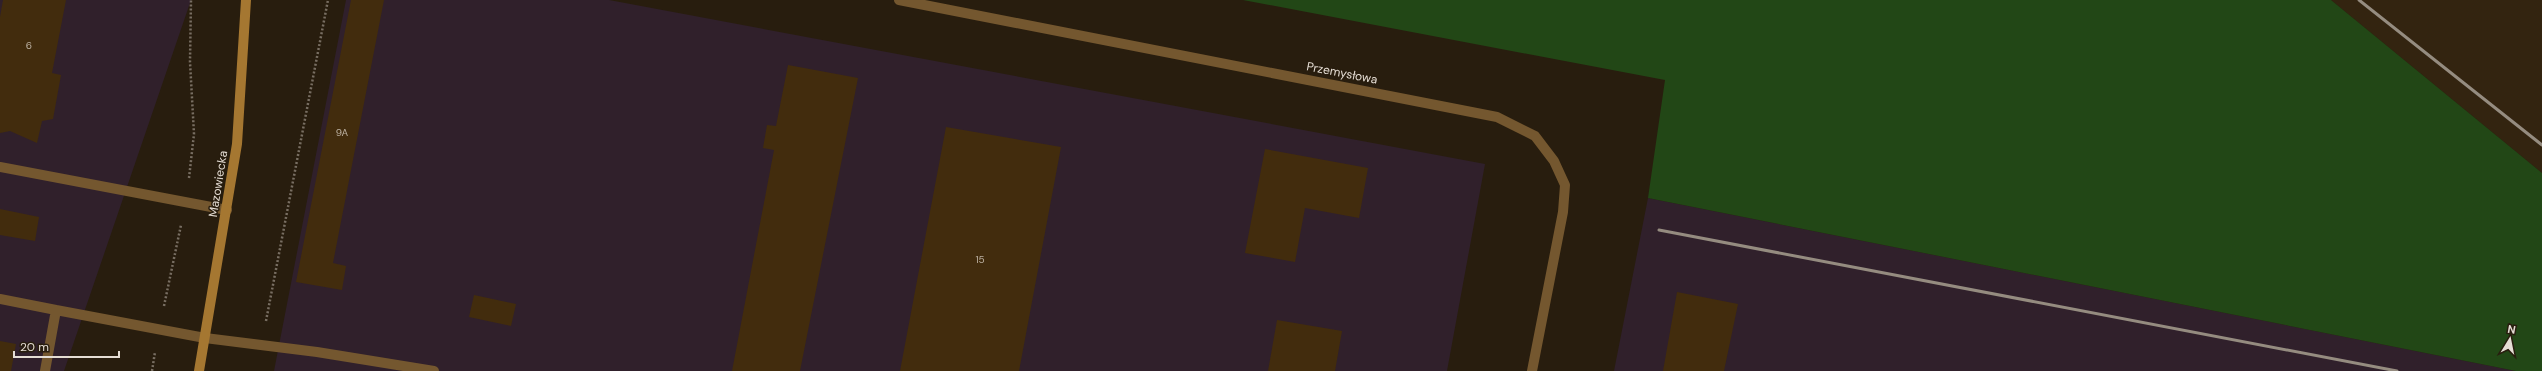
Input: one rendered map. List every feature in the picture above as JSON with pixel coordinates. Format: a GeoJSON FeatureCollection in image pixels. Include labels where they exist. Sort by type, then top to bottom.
{"type":"FeatureCollection","features":[{"type":"Feature","properties":{"kind":"street","name":"Mazowiecka"},"geometry":{"type":"LineString","coordinates":[[199,371],[237,144],[246,0]]}},
{"type":"Feature","properties":{"kind":"street","name":"Przemysłowa"},"geometry":{"type":"LineString","coordinates":[[899,0],[1497,117],[1535,136],[1554,161],[1565,185],[1563,212],[1532,371]]}},
{"type":"Feature","properties":{"kind":"street"},"geometry":{"type":"LineString","coordinates":[[0,167],[227,210]]}},
{"type":"Feature","properties":{"kind":"street"},"geometry":{"type":"LineString","coordinates":[[0,299],[205,338],[434,371]]}},
{"type":"Feature","properties":{"kind":"street"},"geometry":{"type":"LineString","coordinates":[[45,371],[56,310]]}},
{"type":"Feature","properties":{"kind":"path"},"geometry":{"type":"LineString","coordinates":[[261,345],[328,0]]}},
{"type":"Feature","properties":{"kind":"shaded area"},"geometry":{"type":"Polygon","coordinates":[[[0,0],[191,0],[64,371],[0,371],[0,0]]]}},
{"type":"Feature","properties":{"kind":"shaded area"},"geometry":{"type":"Polygon","coordinates":[[[346,0],[609,0],[1485,164],[1447,371],[274,371],[346,0]]]}},
{"type":"Feature","properties":{"kind":"shaded area"},"geometry":{"type":"Polygon","coordinates":[[[2331,0],[2542,0],[2542,173],[2331,0]]]}},
{"type":"Feature","properties":{"kind":"shaded area"},"geometry":{"type":"Polygon","coordinates":[[[1648,198],[2506,369],[2516,371],[1614,371],[1648,198]]]}},
{"type":"Feature","properties":{"kind":"green space"},"geometry":{"type":"Polygon","coordinates":[[[1243,0],[2331,0],[2542,173],[2542,371],[2516,371],[1648,198],[1665,80],[1243,0]]]}},
{"type":"Feature","properties":{"kind":"building"},"geometry":{"type":"Polygon","coordinates":[[[3,0],[66,0],[52,73],[61,75],[53,119],[42,121],[37,143],[10,131],[0,133],[0,17],[3,0]]]}},
{"type":"Feature","properties":{"kind":"building"},"geometry":{"type":"Polygon","coordinates":[[[351,0],[384,0],[333,263],[346,266],[342,290],[296,282],[351,0]]]}},
{"type":"Feature","properties":{"kind":"building"},"geometry":{"type":"Polygon","coordinates":[[[788,65],[858,78],[800,371],[732,371],[774,150],[763,148],[767,125],[776,126],[788,65]]]}},
{"type":"Feature","properties":{"kind":"building"},"geometry":{"type":"Polygon","coordinates":[[[946,127],[1061,147],[1019,371],[900,371],[946,127]]]}},
{"type":"Feature","properties":{"kind":"building"},"geometry":{"type":"Polygon","coordinates":[[[1265,149],[1368,168],[1359,218],[1305,208],[1295,262],[1245,253],[1265,149]]]}},
{"type":"Feature","properties":{"kind":"building"},"geometry":{"type":"Polygon","coordinates":[[[0,209],[39,217],[35,241],[0,235],[0,209]]]}},
{"type":"Feature","properties":{"kind":"building"},"geometry":{"type":"Polygon","coordinates":[[[1677,292],[1738,304],[1724,371],[1663,371],[1677,292]]]}},
{"type":"Feature","properties":{"kind":"building"},"geometry":{"type":"Polygon","coordinates":[[[474,295],[516,304],[511,326],[469,317],[474,295]]]}},
{"type":"Feature","properties":{"kind":"building"},"geometry":{"type":"Polygon","coordinates":[[[1277,320],[1342,331],[1335,371],[1268,371],[1277,320]]]}},
{"type":"Feature","properties":{"kind":"building"},"geometry":{"type":"Polygon","coordinates":[[[0,341],[16,344],[11,371],[0,371],[0,341]]]}},
{"type":"Feature","properties":{"kind":"railway"},"geometry":{"type":"LineString","coordinates":[[2359,0],[2542,145]]}},
{"type":"Feature","properties":{"kind":"railway"},"geometry":{"type":"LineString","coordinates":[[1659,230],[2397,371]]}}]}
